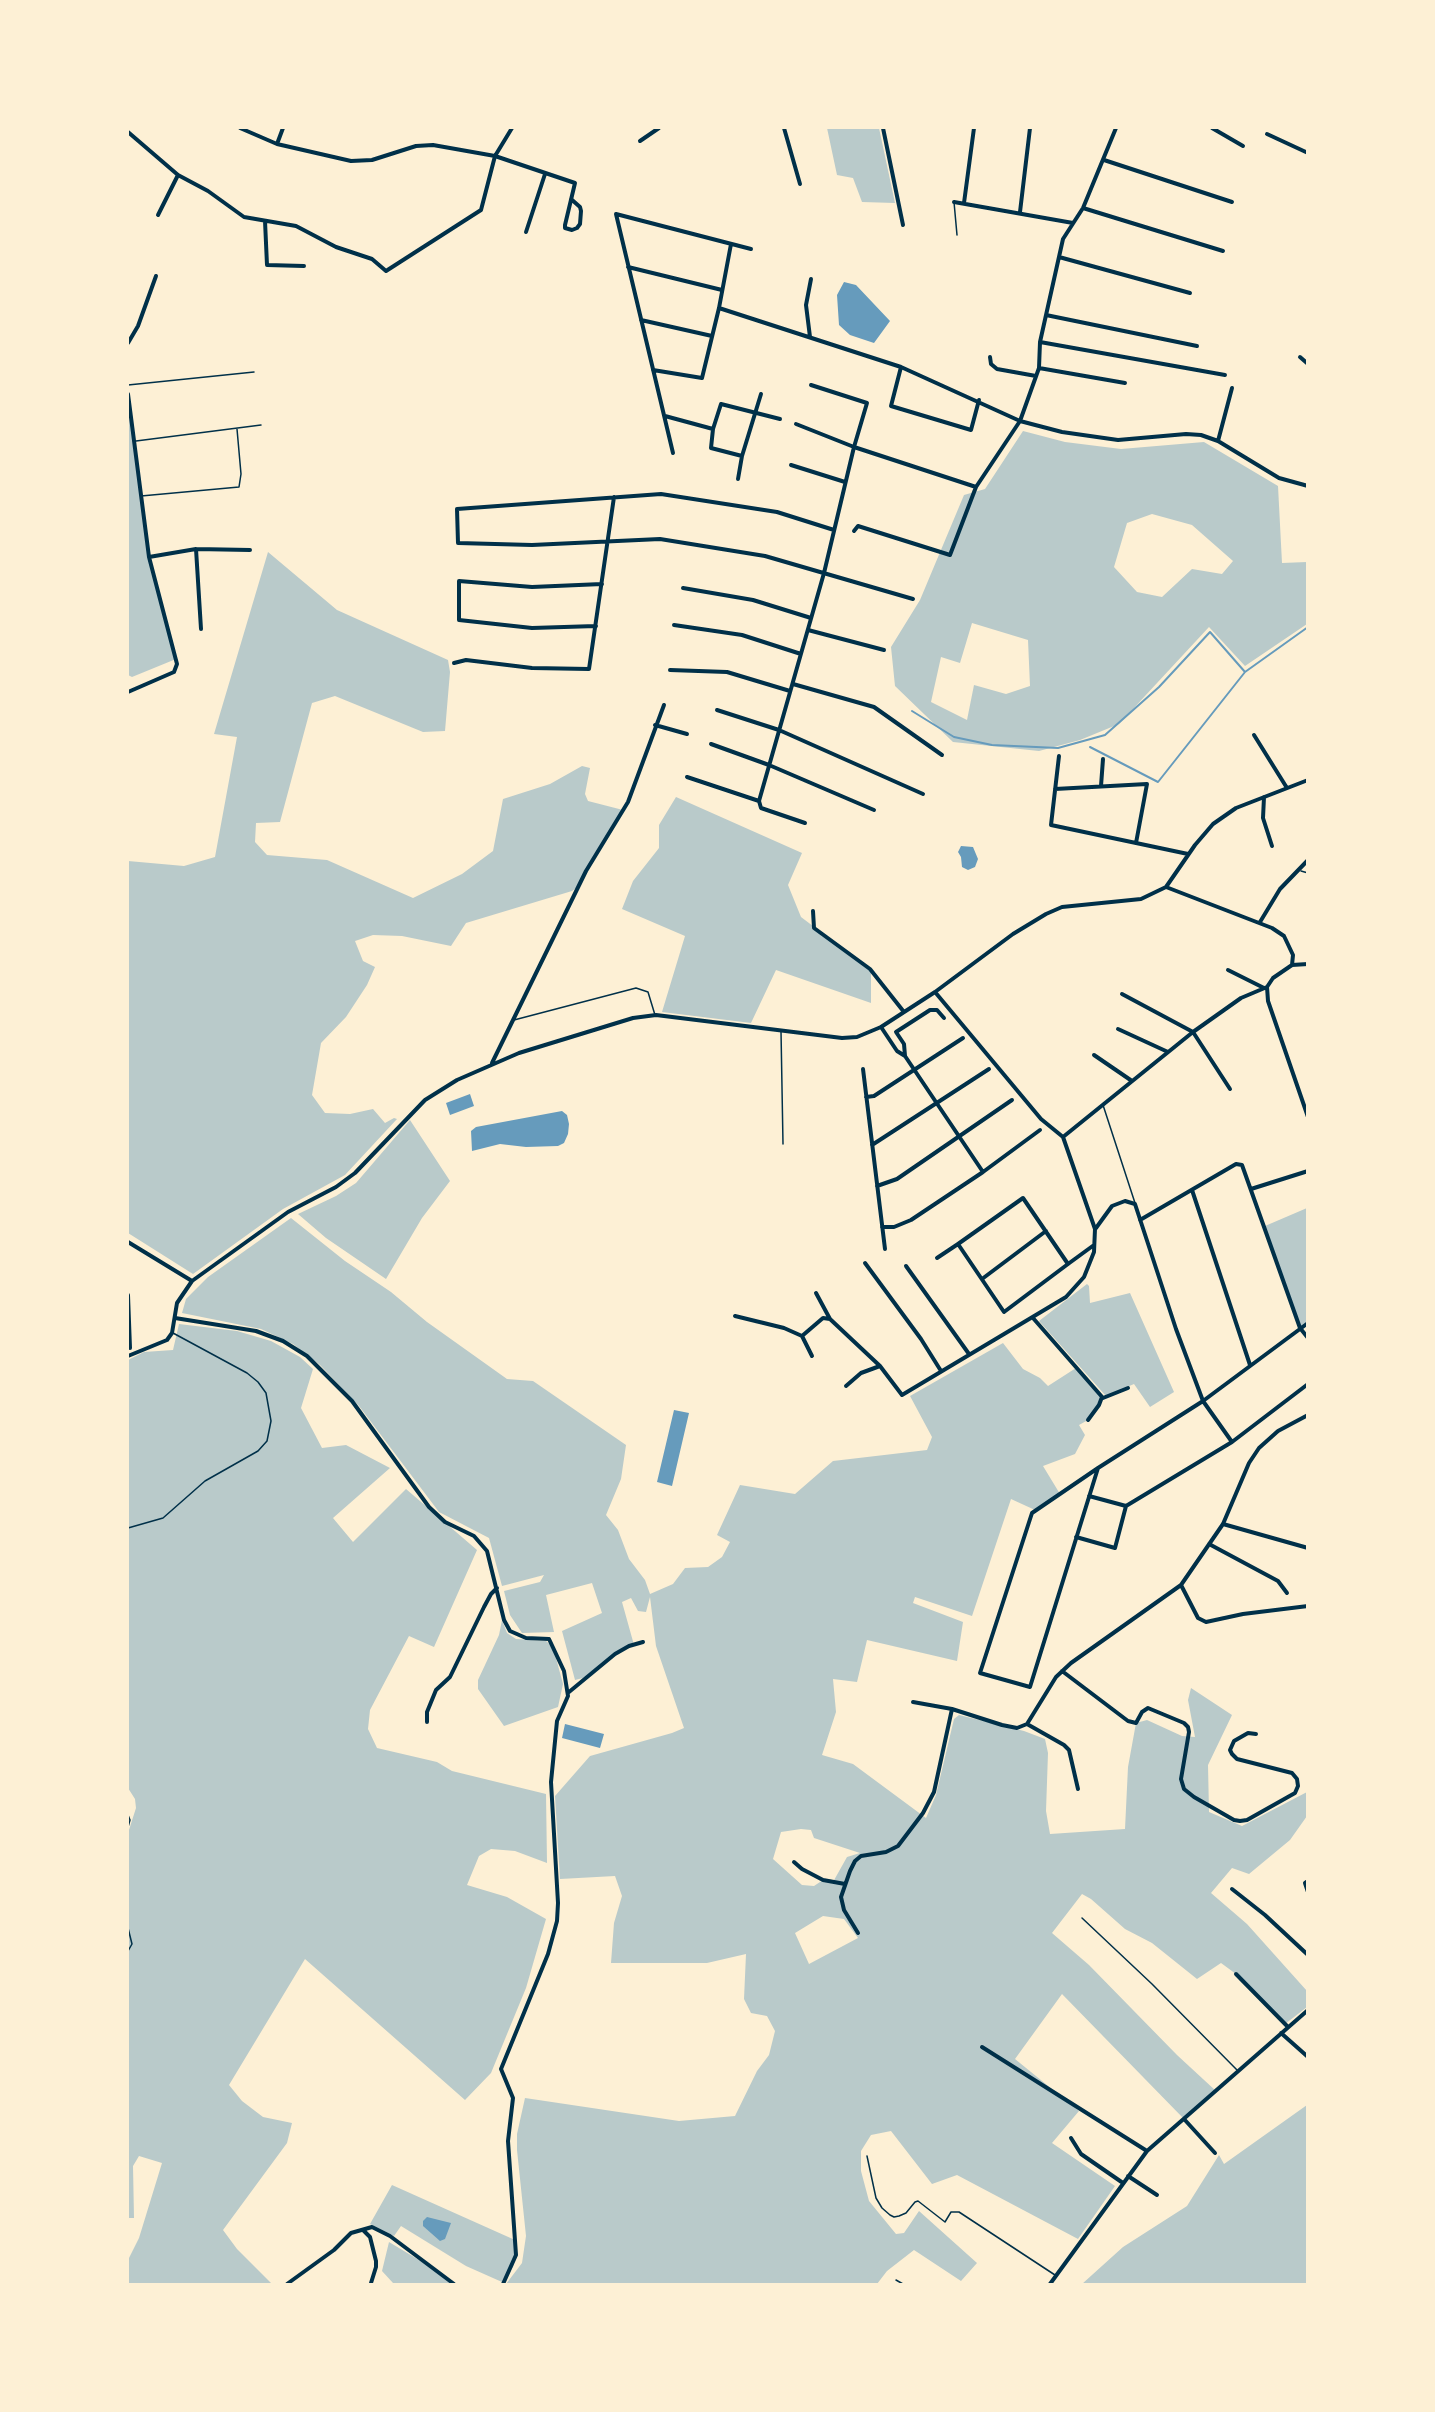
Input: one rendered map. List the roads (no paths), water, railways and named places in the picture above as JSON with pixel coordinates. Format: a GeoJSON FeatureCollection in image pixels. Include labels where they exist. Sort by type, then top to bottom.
{"type":"FeatureCollection","features":[{"type":"Feature","properties":{"kind":"street"},"geometry":{"type":"LineString","coordinates":[[240,128],[277,144],[351,161],[372,160],[416,146],[433,145],[495,156],[575,183],[571,199],[565,225],[565,228],[572,230],[580,224],[581,211],[571,199]]}},
{"type":"Feature","properties":{"kind":"street"},"geometry":{"type":"LineString","coordinates":[[277,144],[283,128]]}},
{"type":"Feature","properties":{"kind":"street"},"geometry":{"type":"LineString","coordinates":[[128,132],[178,175],[208,191],[244,217],[296,226],[336,247],[372,259],[386,271],[482,210],[495,156],[512,128]]}},
{"type":"Feature","properties":{"kind":"street"},"geometry":{"type":"LineString","coordinates":[[640,141],[659,128]]}},
{"type":"Feature","properties":{"kind":"street"},"geometry":{"type":"LineString","coordinates":[[784,128],[800,184]]}},
{"type":"Feature","properties":{"kind":"street"},"geometry":{"type":"LineString","coordinates":[[883,128],[903,225]]}},
{"type":"Feature","properties":{"kind":"street"},"geometry":{"type":"LineString","coordinates":[[964,203],[974,128]]}},
{"type":"Feature","properties":{"kind":"street"},"geometry":{"type":"LineString","coordinates":[[1020,212],[1030,128]]}},
{"type":"Feature","properties":{"kind":"street"},"geometry":{"type":"LineString","coordinates":[[854,531],[858,526],[950,555],[976,487],[1020,421],[1039,368],[1040,342],[1064,239],[1083,208],[1116,128]]}},
{"type":"Feature","properties":{"kind":"street"},"geometry":{"type":"LineString","coordinates":[[1212,128],[1243,146]]}},
{"type":"Feature","properties":{"kind":"street"},"geometry":{"type":"LineString","coordinates":[[1267,134],[1308,153]]}},
{"type":"Feature","properties":{"kind":"street"},"geometry":{"type":"LineString","coordinates":[[1104,160],[1232,202]]}},
{"type":"Feature","properties":{"kind":"street"},"geometry":{"type":"LineString","coordinates":[[526,232],[545,174]]}},
{"type":"Feature","properties":{"kind":"street"},"geometry":{"type":"LineString","coordinates":[[158,215],[178,175]]}},
{"type":"Feature","properties":{"kind":"street"},"geometry":{"type":"LineString","coordinates":[[954,202],[1073,223]]}},
{"type":"Feature","properties":{"kind":"street"},"geometry":{"type":"LineString","coordinates":[[1083,208],[1223,251]]}},
{"type":"Feature","properties":{"kind":"street"},"geometry":{"type":"LineString","coordinates":[[674,453],[616,214],[751,249]]}},
{"type":"Feature","properties":{"kind":"street"},"geometry":{"type":"LineString","coordinates":[[265,221],[267,265],[304,266]]}},
{"type":"Feature","properties":{"kind":"street"},"geometry":{"type":"LineString","coordinates":[[653,370],[702,378],[719,308],[730,244]]}},
{"type":"Feature","properties":{"kind":"street"},"geometry":{"type":"LineString","coordinates":[[1059,257],[1190,293]]}},
{"type":"Feature","properties":{"kind":"street"},"geometry":{"type":"LineString","coordinates":[[628,267],[722,290]]}},
{"type":"Feature","properties":{"kind":"street"},"geometry":{"type":"LineString","coordinates":[[128,343],[138,326],[156,276]]}},
{"type":"Feature","properties":{"kind":"street"},"geometry":{"type":"LineString","coordinates":[[810,337],[806,305],[811,279]]}},
{"type":"Feature","properties":{"kind":"street"},"geometry":{"type":"LineString","coordinates":[[719,308],[901,367],[979,400],[1020,421],[1062,432],[1118,440],[1186,434],[1201,435],[1218,441],[1279,478],[1307,484]]}},
{"type":"Feature","properties":{"kind":"street"},"geometry":{"type":"LineString","coordinates":[[1046,315],[1197,346]]}},
{"type":"Feature","properties":{"kind":"street"},"geometry":{"type":"LineString","coordinates":[[641,320],[712,336]]}},
{"type":"Feature","properties":{"kind":"street"},"geometry":{"type":"LineString","coordinates":[[1040,342],[1225,375]]}},
{"type":"Feature","properties":{"kind":"street"},"geometry":{"type":"LineString","coordinates":[[990,357],[991,364],[997,369],[1036,376]]}},
{"type":"Feature","properties":{"kind":"street"},"geometry":{"type":"LineString","coordinates":[[1300,357],[1308,364]]}},
{"type":"Feature","properties":{"kind":"street"},"geometry":{"type":"LineString","coordinates":[[901,367],[891,406],[971,430],[979,400]]}},
{"type":"Feature","properties":{"kind":"street"},"geometry":{"type":"LineString","coordinates":[[1039,368],[1125,383]]}},
{"type":"Feature","properties":{"kind":"street"},"geometry":{"type":"LineString","coordinates":[[805,824],[761,808],[759,801],[824,573],[845,482],[867,403],[811,385]]}},
{"type":"Feature","properties":{"kind":"street"},"geometry":{"type":"LineString","coordinates":[[1218,441],[1232,387]]}},
{"type":"Feature","properties":{"kind":"street"},"geometry":{"type":"LineString","coordinates":[[128,394],[149,557],[177,664],[174,672],[128,692]]}},
{"type":"Feature","properties":{"kind":"street"},"geometry":{"type":"LineString","coordinates":[[738,479],[753,414],[761,394]]}},
{"type":"Feature","properties":{"kind":"street"},"geometry":{"type":"LineString","coordinates":[[742,456],[711,448],[713,429],[721,404],[753,414],[780,419]]}},
{"type":"Feature","properties":{"kind":"street"},"geometry":{"type":"LineString","coordinates":[[665,417],[713,429]]}},
{"type":"Feature","properties":{"kind":"street"},"geometry":{"type":"LineString","coordinates":[[796,424],[854,447],[976,487]]}},
{"type":"Feature","properties":{"kind":"street"},"geometry":{"type":"LineString","coordinates":[[791,465],[845,482]]}},
{"type":"Feature","properties":{"kind":"street"},"geometry":{"type":"LineString","coordinates":[[834,530],[777,512],[661,494],[457,509],[458,543],[532,545],[660,539],[765,556],[914,599]]}},
{"type":"Feature","properties":{"kind":"street"},"geometry":{"type":"LineString","coordinates":[[454,663],[466,660],[532,668],[589,669],[614,497]]}},
{"type":"Feature","properties":{"kind":"street"},"geometry":{"type":"LineString","coordinates":[[149,557],[196,549],[250,550]]}},
{"type":"Feature","properties":{"kind":"street"},"geometry":{"type":"LineString","coordinates":[[196,549],[201,629]]}},
{"type":"Feature","properties":{"kind":"street"},"geometry":{"type":"LineString","coordinates":[[596,626],[532,628],[459,620],[459,581],[532,587],[602,584]]}},
{"type":"Feature","properties":{"kind":"street"},"geometry":{"type":"LineString","coordinates":[[682,588],[753,600],[811,618]]}},
{"type":"Feature","properties":{"kind":"street"},"geometry":{"type":"LineString","coordinates":[[674,626],[742,635],[801,654]]}},
{"type":"Feature","properties":{"kind":"street"},"geometry":{"type":"LineString","coordinates":[[808,630],[884,650]]}},
{"type":"Feature","properties":{"kind":"street"},"geometry":{"type":"LineString","coordinates":[[670,670],[727,672],[790,691]]}},
{"type":"Feature","properties":{"kind":"street"},"geometry":{"type":"LineString","coordinates":[[793,684],[874,707],[942,755]]}},
{"type":"Feature","properties":{"kind":"street"},"geometry":{"type":"LineString","coordinates":[[492,1063],[586,871],[628,802],[664,705]]}},
{"type":"Feature","properties":{"kind":"street"},"geometry":{"type":"LineString","coordinates":[[717,710],[779,730],[923,795]]}},
{"type":"Feature","properties":{"kind":"street"},"geometry":{"type":"LineString","coordinates":[[655,725],[687,734]]}},
{"type":"Feature","properties":{"kind":"street"},"geometry":{"type":"LineString","coordinates":[[1254,735],[1287,788]]}},
{"type":"Feature","properties":{"kind":"street"},"geometry":{"type":"LineString","coordinates":[[711,744],[769,765],[874,810]]}},
{"type":"Feature","properties":{"kind":"street"},"geometry":{"type":"LineString","coordinates":[[1059,756],[1051,825],[1188,854]]}},
{"type":"Feature","properties":{"kind":"street"},"geometry":{"type":"LineString","coordinates":[[1101,786],[1102,759]]}},
{"type":"Feature","properties":{"kind":"street"},"geometry":{"type":"LineString","coordinates":[[687,777],[759,801]]}},
{"type":"Feature","properties":{"kind":"street"},"geometry":{"type":"LineString","coordinates":[[128,1356],[167,1340],[172,1333],[177,1303],[192,1281],[288,1212],[336,1187],[355,1173],[425,1100],[457,1080],[492,1063],[633,1018],[656,1015],[842,1038],[857,1037],[881,1027],[935,992],[1013,934],[1046,914],[1062,907],[1141,899],[1166,887],[1188,854],[1213,824],[1236,808],[1308,780]]}},
{"type":"Feature","properties":{"kind":"street"},"geometry":{"type":"LineString","coordinates":[[1055,789],[1147,784],[1136,843]]}},
{"type":"Feature","properties":{"kind":"street"},"geometry":{"type":"LineString","coordinates":[[1264,797],[1263,818],[1272,846]]}},
{"type":"Feature","properties":{"kind":"street"},"geometry":{"type":"LineString","coordinates":[[1260,922],[1280,889],[1308,860]]}},
{"type":"Feature","properties":{"kind":"street"},"geometry":{"type":"LineString","coordinates":[[1166,887],[1260,922],[1284,936],[1293,955],[1292,965]]}},
{"type":"Feature","properties":{"kind":"street"},"geometry":{"type":"LineString","coordinates":[[813,911],[814,927],[871,970],[904,1012]]}},
{"type":"Feature","properties":{"kind":"street"},"geometry":{"type":"LineString","coordinates":[[1063,1137],[1193,1032],[1241,998],[1266,988],[1273,978],[1292,965],[1308,964]]}},
{"type":"Feature","properties":{"kind":"street"},"geometry":{"type":"LineString","coordinates":[[1228,970],[1266,988]]}},
{"type":"Feature","properties":{"kind":"street"},"geometry":{"type":"LineString","coordinates":[[1266,988],[1271,1011],[1308,1117]]}},
{"type":"Feature","properties":{"kind":"street"},"geometry":{"type":"LineString","coordinates":[[816,1293],[830,1318],[880,1366],[902,1395],[1066,1297],[1084,1277],[1094,1252],[1095,1229],[1063,1137],[1041,1119],[935,992]]}},
{"type":"Feature","properties":{"kind":"street"},"geometry":{"type":"LineString","coordinates":[[1122,994],[1193,1032],[1230,1089]]}},
{"type":"Feature","properties":{"kind":"street"},"geometry":{"type":"LineString","coordinates":[[905,1056],[904,1044],[896,1032],[930,1010],[937,1010],[944,1018]]}},
{"type":"Feature","properties":{"kind":"street"},"geometry":{"type":"LineString","coordinates":[[881,1027],[897,1051],[905,1056],[915,1070],[983,1172]]}},
{"type":"Feature","properties":{"kind":"street"},"geometry":{"type":"LineString","coordinates":[[1118,1029],[1168,1052]]}},
{"type":"Feature","properties":{"kind":"street"},"geometry":{"type":"LineString","coordinates":[[866,1097],[874,1096],[963,1038]]}},
{"type":"Feature","properties":{"kind":"street"},"geometry":{"type":"LineString","coordinates":[[1094,1055],[1132,1081]]}},
{"type":"Feature","properties":{"kind":"street"},"geometry":{"type":"LineString","coordinates":[[863,1069],[885,1249]]}},
{"type":"Feature","properties":{"kind":"street"},"geometry":{"type":"LineString","coordinates":[[872,1145],[989,1069]]}},
{"type":"Feature","properties":{"kind":"street"},"geometry":{"type":"LineString","coordinates":[[877,1186],[897,1179],[1012,1100]]}},
{"type":"Feature","properties":{"kind":"street"},"geometry":{"type":"LineString","coordinates":[[882,1227],[894,1227],[911,1220],[1041,1130]]}},
{"type":"Feature","properties":{"kind":"street"},"geometry":{"type":"LineString","coordinates":[[1140,1220],[1236,1164],[1242,1165],[1300,1328],[1308,1338]]}},
{"type":"Feature","properties":{"kind":"street"},"geometry":{"type":"LineString","coordinates":[[1251,1189],[1308,1171]]}},
{"type":"Feature","properties":{"kind":"street"},"geometry":{"type":"LineString","coordinates":[[1191,1190],[1251,1365]]}},
{"type":"Feature","properties":{"kind":"street"},"geometry":{"type":"LineString","coordinates":[[937,1258],[1023,1198],[1068,1264]]}},
{"type":"Feature","properties":{"kind":"street"},"geometry":{"type":"LineString","coordinates":[[1095,1229],[1112,1206],[1125,1201],[1135,1204],[1176,1329],[1203,1401],[1232,1442]]}},
{"type":"Feature","properties":{"kind":"street"},"geometry":{"type":"LineString","coordinates":[[982,1279],[1047,1231]]}},
{"type":"Feature","properties":{"kind":"street"},"geometry":{"type":"LineString","coordinates":[[128,1242],[192,1281]]}},
{"type":"Feature","properties":{"kind":"street"},"geometry":{"type":"LineString","coordinates":[[958,1244],[1004,1312],[1094,1245]]}},
{"type":"Feature","properties":{"kind":"street"},"geometry":{"type":"LineString","coordinates":[[866,1263],[921,1339],[941,1371]]}},
{"type":"Feature","properties":{"kind":"street"},"geometry":{"type":"LineString","coordinates":[[906,1266],[969,1354]]}},
{"type":"Feature","properties":{"kind":"street"},"geometry":{"type":"LineString","coordinates":[[128,1295],[129,1347],[139,1350]]}},
{"type":"Feature","properties":{"kind":"street"},"geometry":{"type":"LineString","coordinates":[[735,1316],[784,1328],[802,1336],[812,1356]]}},
{"type":"Feature","properties":{"kind":"street"},"geometry":{"type":"LineString","coordinates":[[175,1318],[256,1331],[283,1341],[307,1356],[352,1401],[429,1508],[446,1522],[474,1536],[487,1551],[498,1588],[504,1620],[510,1631],[520,1637],[549,1639],[564,1671],[568,1693],[557,1721],[552,1757],[557,1921],[548,1954],[501,2069],[513,2098],[508,2141],[516,2255],[503,2284]]}},
{"type":"Feature","properties":{"kind":"street"},"geometry":{"type":"LineString","coordinates":[[802,1336],[823,1318],[830,1318]]}},
{"type":"Feature","properties":{"kind":"street"},"geometry":{"type":"LineString","coordinates":[[1033,1318],[1102,1397],[1106,1398],[1128,1388]]}},
{"type":"Feature","properties":{"kind":"street"},"geometry":{"type":"LineString","coordinates":[[1098,1468],[1030,1687],[980,1673],[1032,1513],[1098,1468],[1203,1401],[1308,1323]]}},
{"type":"Feature","properties":{"kind":"street"},"geometry":{"type":"LineString","coordinates":[[846,1386],[861,1373],[880,1366]]}},
{"type":"Feature","properties":{"kind":"street"},"geometry":{"type":"LineString","coordinates":[[1076,1537],[1114,1548],[1126,1506],[1232,1442],[1308,1384]]}},
{"type":"Feature","properties":{"kind":"street"},"geometry":{"type":"LineString","coordinates":[[1088,1420],[1102,1397]]}},
{"type":"Feature","properties":{"kind":"street"},"geometry":{"type":"LineString","coordinates":[[913,1702],[952,1709],[1017,1728],[1027,1724],[1062,1671],[1181,1586],[1223,1524],[1249,1463],[1259,1448],[1278,1431],[1308,1415]]}},
{"type":"Feature","properties":{"kind":"street"},"geometry":{"type":"LineString","coordinates":[[1089,1496],[1126,1506]]}},
{"type":"Feature","properties":{"kind":"street"},"geometry":{"type":"LineString","coordinates":[[1223,1524],[1308,1548]]}},
{"type":"Feature","properties":{"kind":"street"},"geometry":{"type":"LineString","coordinates":[[1209,1545],[1278,1581],[1287,1593]]}},
{"type":"Feature","properties":{"kind":"street"},"geometry":{"type":"LineString","coordinates":[[1181,1586],[1198,1618],[1206,1622],[1243,1614],[1308,1606]]}},
{"type":"Feature","properties":{"kind":"street"},"geometry":{"type":"LineString","coordinates":[[426,1722],[427,1712],[436,1690],[450,1677],[491,1594],[498,1588]]}},
{"type":"Feature","properties":{"kind":"street"},"geometry":{"type":"LineString","coordinates":[[568,1693],[615,1654],[629,1646],[643,1642]]}},
{"type":"Feature","properties":{"kind":"street"},"geometry":{"type":"LineString","coordinates":[[1062,1671],[1128,1721],[1136,1723],[1142,1712],[1148,1708],[1184,1723],[1189,1732],[1181,1779],[1184,1789],[1234,1820],[1247,1820],[1295,1792],[1298,1786],[1297,1779],[1292,1773],[1237,1759],[1232,1754],[1230,1750],[1234,1741],[1248,1733],[1256,1734]]}},
{"type":"Feature","properties":{"kind":"street"},"geometry":{"type":"LineString","coordinates":[[858,1933],[844,1910],[841,1898],[844,1884],[855,1861],[861,1856],[886,1852],[898,1846],[923,1813],[934,1792],[952,1709]]}},
{"type":"Feature","properties":{"kind":"street"},"geometry":{"type":"LineString","coordinates":[[1027,1724],[1069,1750],[1078,1789]]}},
{"type":"Feature","properties":{"kind":"street"},"geometry":{"type":"LineString","coordinates":[[794,1862],[802,1869],[824,1880],[844,1884]]}},
{"type":"Feature","properties":{"kind":"street"},"geometry":{"type":"LineString","coordinates":[[1308,1881],[1305,1883],[1308,1892]]}},
{"type":"Feature","properties":{"kind":"street"},"geometry":{"type":"LineString","coordinates":[[1232,1889],[1308,1955]]}},
{"type":"Feature","properties":{"kind":"street"},"geometry":{"type":"LineString","coordinates":[[1236,1974],[1288,2026]]}},
{"type":"Feature","properties":{"kind":"street"},"geometry":{"type":"LineString","coordinates":[[1050,2284],[1148,2151],[1308,2010]]}},
{"type":"Feature","properties":{"kind":"street"},"geometry":{"type":"LineString","coordinates":[[1281,2033],[1308,2057]]}},
{"type":"Feature","properties":{"kind":"street"},"geometry":{"type":"LineString","coordinates":[[982,2048],[1148,2151]]}},
{"type":"Feature","properties":{"kind":"street"},"geometry":{"type":"LineString","coordinates":[[1184,2119],[1215,2153]]}},
{"type":"Feature","properties":{"kind":"street"},"geometry":{"type":"LineString","coordinates":[[1071,2138],[1081,2154],[1123,2183]]}},
{"type":"Feature","properties":{"kind":"street"},"geometry":{"type":"LineString","coordinates":[[1128,2176],[1157,2195]]}},
{"type":"Feature","properties":{"kind":"street"},"geometry":{"type":"LineString","coordinates":[[287,2284],[334,2250],[351,2233],[372,2227],[390,2235],[454,2284]]}},
{"type":"Feature","properties":{"kind":"street"},"geometry":{"type":"LineString","coordinates":[[362,2229],[370,2237],[376,2261],[371,2283]]}},
{"type":"Feature","properties":{"kind":"lane"},"geometry":{"type":"LineString","coordinates":[[954,202],[957,234]]}},
{"type":"Feature","properties":{"kind":"lane"},"geometry":{"type":"LineString","coordinates":[[128,385],[254,372]]}},
{"type":"Feature","properties":{"kind":"lane"},"geometry":{"type":"LineString","coordinates":[[133,442],[261,425]]}},
{"type":"Feature","properties":{"kind":"lane"},"geometry":{"type":"LineString","coordinates":[[141,496],[239,488],[241,474],[237,429]]}},
{"type":"Feature","properties":{"kind":"lane"},"geometry":{"type":"LineString","coordinates":[[1297,870],[1308,873]]}},
{"type":"Feature","properties":{"kind":"lane"},"geometry":{"type":"LineString","coordinates":[[511,1021],[636,988],[648,992],[656,1015]]}},
{"type":"Feature","properties":{"kind":"lane"},"geometry":{"type":"LineString","coordinates":[[781,1030],[783,1144]]}},
{"type":"Feature","properties":{"kind":"lane"},"geometry":{"type":"LineString","coordinates":[[1103,1105],[1135,1204]]}},
{"type":"Feature","properties":{"kind":"lane"},"geometry":{"type":"LineString","coordinates":[[128,1528],[162,1518],[206,1481],[258,1451],[267,1441],[271,1421],[266,1393],[258,1382],[248,1373],[172,1333]]}},
{"type":"Feature","properties":{"kind":"lane"},"geometry":{"type":"LineString","coordinates":[[128,1815],[130,1820],[128,1827]]}},
{"type":"Feature","properties":{"kind":"lane"},"geometry":{"type":"LineString","coordinates":[[1082,1918],[1152,1984],[1238,2071]]}},
{"type":"Feature","properties":{"kind":"lane"},"geometry":{"type":"LineString","coordinates":[[128,1928],[132,1944],[128,1951]]}},
{"type":"Feature","properties":{"kind":"lane"},"geometry":{"type":"LineString","coordinates":[[867,2156],[876,2198],[890,2215],[894,2217],[906,2213],[918,2201],[945,2222],[951,2212],[959,2212],[1057,2277]]}},
{"type":"Feature","properties":{"kind":"lane"},"geometry":{"type":"LineString","coordinates":[[896,2280],[903,2284]]}},
{"type":"Feature","properties":{"kind":"water"},"geometry":{"type":"Polygon","coordinates":[[[844,282],[856,285],[890,321],[874,343],[850,335],[839,325],[837,295],[844,282]]]}},
{"type":"Feature","properties":{"kind":"water"},"geometry":{"type":"Polygon","coordinates":[[[961,846],[973,847],[978,859],[975,867],[968,870],[962,867],[958,852],[961,846]]]}},
{"type":"Feature","properties":{"kind":"water"},"geometry":{"type":"Polygon","coordinates":[[[470,1094],[474,1106],[450,1115],[446,1103],[470,1094]]]}},
{"type":"Feature","properties":{"kind":"water"},"geometry":{"type":"Polygon","coordinates":[[[562,1111],[567,1115],[568,1134],[564,1143],[558,1146],[526,1147],[500,1144],[472,1151],[471,1131],[476,1127],[562,1111]]]}},
{"type":"Feature","properties":{"kind":"water"},"geometry":{"type":"Polygon","coordinates":[[[674,1410],[689,1413],[672,1486],[657,1482],[674,1410]]]}},
{"type":"Feature","properties":{"kind":"water"},"geometry":{"type":"Polygon","coordinates":[[[565,1724],[604,1734],[600,1748],[562,1738],[565,1724]]]}},
{"type":"Feature","properties":{"kind":"water"},"geometry":{"type":"Polygon","coordinates":[[[427,2217],[451,2223],[445,2239],[440,2241],[423,2226],[423,2221],[427,2217]]]}},
{"type":"Feature","properties":{"kind":"waterway"},"geometry":{"type":"LineString","coordinates":[[1090,747],[1158,782],[1245,672],[1308,627]]}},
{"type":"Feature","properties":{"kind":"waterway"},"geometry":{"type":"LineString","coordinates":[[912,711],[954,737],[992,745],[1058,748],[1105,735],[1159,687],[1210,632],[1245,672]]}}]}
